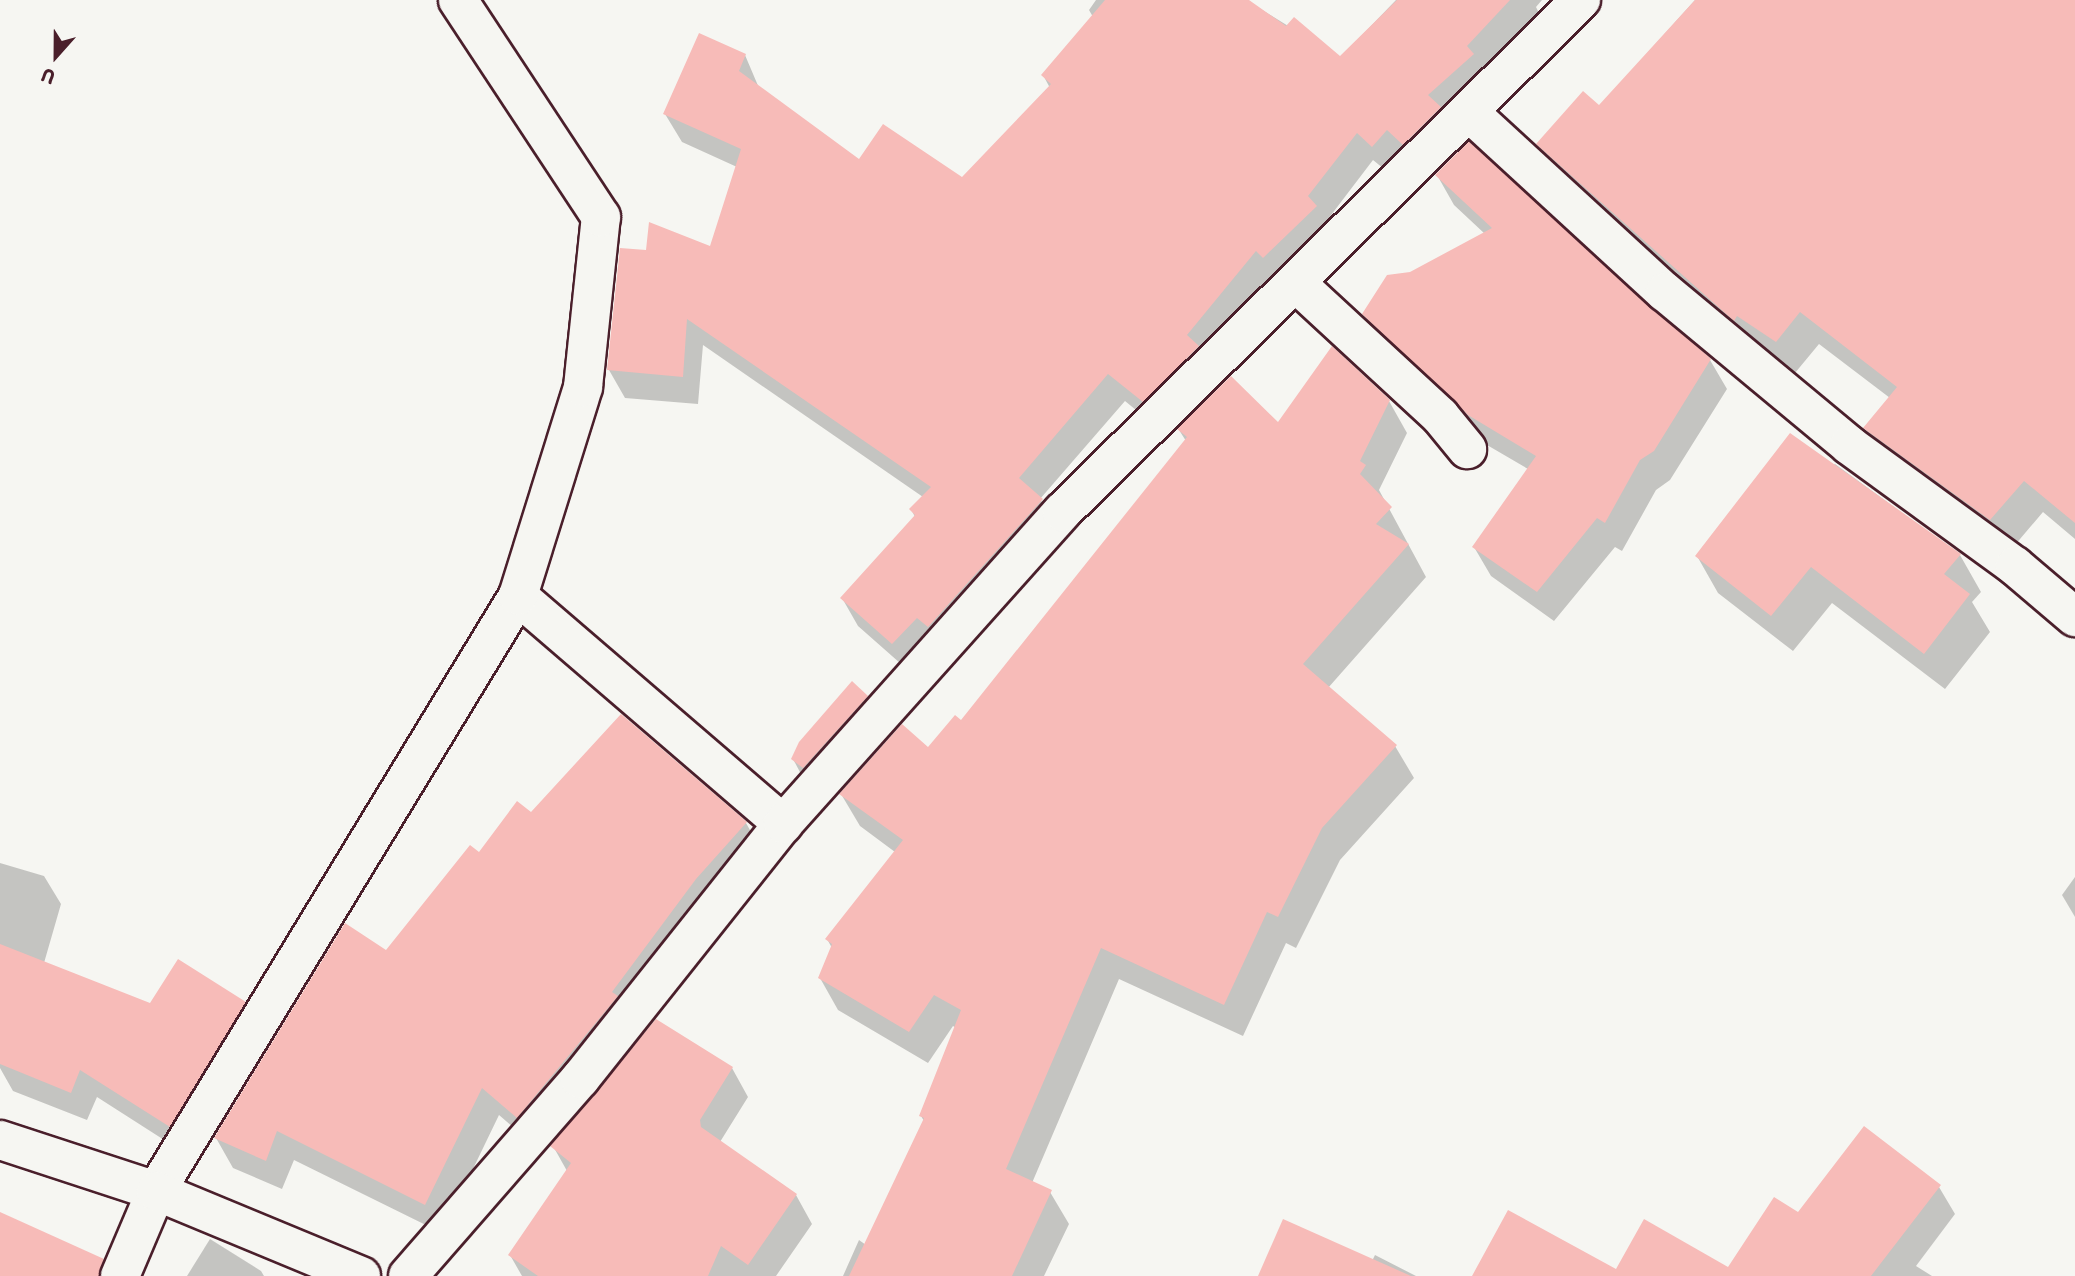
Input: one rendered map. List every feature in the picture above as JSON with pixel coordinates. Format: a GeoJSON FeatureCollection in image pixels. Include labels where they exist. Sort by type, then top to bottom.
{"type":"FeatureCollection","features":[{"type":"Feature","properties":{"kind":"street"},"geometry":{"type":"LineString","coordinates":[[120,1276],[156,1191],[518,596],[583,387],[601,218],[458,0]]}},
{"type":"Feature","properties":{"kind":"street"},"geometry":{"type":"LineString","coordinates":[[408,1276],[580,1079],[783,824],[1062,512],[1581,0]]}},
{"type":"Feature","properties":{"kind":"street"},"geometry":{"type":"LineString","coordinates":[[1469,113],[1665,292],[1849,445],[2015,566],[2075,617]]}},
{"type":"Feature","properties":{"kind":"street"},"geometry":{"type":"LineString","coordinates":[[1296,283],[1440,416],[1467,449]]}},
{"type":"Feature","properties":{"kind":"street"},"geometry":{"type":"LineString","coordinates":[[518,596],[783,824]]}},
{"type":"Feature","properties":{"kind":"street"},"geometry":{"type":"LineString","coordinates":[[0,1140],[156,1191],[361,1276]]}},
{"type":"Feature","properties":{"kind":"building"},"geometry":{"type":"Polygon","coordinates":[[[1105,0],[1249,0],[1286,26],[1294,17],[1340,56],[1397,0],[1510,0],[1467,46],[1474,54],[1428,95],[1441,107],[1403,145],[1387,130],[1372,147],[1357,133],[1308,196],[1317,206],[1263,258],[1256,251],[1187,335],[1199,346],[1143,402],[1108,374],[1019,478],[1043,499],[928,627],[917,618],[892,644],[840,598],[915,515],[909,509],[931,487],[687,319],[683,377],[607,370],[620,248],[646,250],[649,222],[710,246],[741,149],[663,114],[699,33],[746,54],[739,71],[859,159],[883,124],[962,177],[1051,84],[1041,75],[1105,0]]]}},
{"type":"Feature","properties":{"kind":"building"},"geometry":{"type":"Polygon","coordinates":[[[1695,0],[2075,0],[2075,523],[2024,481],[1990,520],[1863,428],[1897,387],[1800,312],[1776,342],[1737,316],[1734,321],[1536,144],[1583,91],[1599,105],[1695,0]]]}},
{"type":"Feature","properties":{"kind":"building"},"geometry":{"type":"Polygon","coordinates":[[[1469,141],[1711,359],[1654,451],[1640,460],[1605,523],[1597,518],[1537,592],[1472,547],[1536,456],[1468,415],[1362,314],[1387,275],[1410,272],[1492,228],[1435,175],[1469,141]]]}},
{"type":"Feature","properties":{"kind":"building"},"geometry":{"type":"Polygon","coordinates":[[[1332,346],[1390,400],[1360,461],[1366,465],[1360,474],[1392,507],[1376,524],[1409,544],[1303,664],[1397,745],[1322,828],[1278,917],[1267,912],[1224,1005],[1101,948],[1006,1169],[1052,1190],[1012,1276],[849,1276],[924,1118],[919,1116],[961,1010],[934,995],[909,1032],[818,978],[832,944],[825,939],[903,840],[839,794],[902,724],[928,747],[955,715],[961,720],[1187,437],[1177,429],[1231,376],[1278,422],[1332,346]]]}},
{"type":"Feature","properties":{"kind":"building"},"geometry":{"type":"Polygon","coordinates":[[[1790,433],[1961,554],[1944,574],[1970,594],[1924,654],[1811,567],[1771,616],[1695,556],[1790,433]]]}},
{"type":"Feature","properties":{"kind":"building"},"geometry":{"type":"Polygon","coordinates":[[[852,681],[868,696],[803,768],[791,759],[799,742],[852,681]]]}},
{"type":"Feature","properties":{"kind":"building"},"geometry":{"type":"Polygon","coordinates":[[[621,714],[747,822],[696,879],[612,992],[618,996],[517,1118],[482,1088],[425,1205],[277,1131],[266,1161],[214,1138],[345,923],[386,950],[470,845],[479,852],[517,801],[531,812],[621,714]]]}},
{"type":"Feature","properties":{"kind":"building"},"geometry":{"type":"Polygon","coordinates":[[[0,944],[150,1003],[178,959],[246,1002],[170,1127],[80,1070],[71,1093],[0,1064],[0,944]]]}},
{"type":"Feature","properties":{"kind":"building"},"geometry":{"type":"Polygon","coordinates":[[[656,1019],[733,1067],[700,1120],[701,1127],[797,1194],[748,1265],[721,1246],[708,1276],[538,1276],[508,1255],[571,1163],[550,1146],[656,1019]]]}},
{"type":"Feature","properties":{"kind":"building"},"geometry":{"type":"Polygon","coordinates":[[[1864,1126],[1941,1185],[1871,1276],[1472,1276],[1508,1210],[1616,1269],[1644,1219],[1728,1267],[1774,1197],[1798,1212],[1864,1126]]]}},
{"type":"Feature","properties":{"kind":"building"},"geometry":{"type":"Polygon","coordinates":[[[0,1212],[104,1259],[99,1276],[0,1276],[0,1212]]]}},
{"type":"Feature","properties":{"kind":"building"},"geometry":{"type":"Polygon","coordinates":[[[1283,1219],[1411,1276],[1258,1276],[1283,1219]]]}}]}
